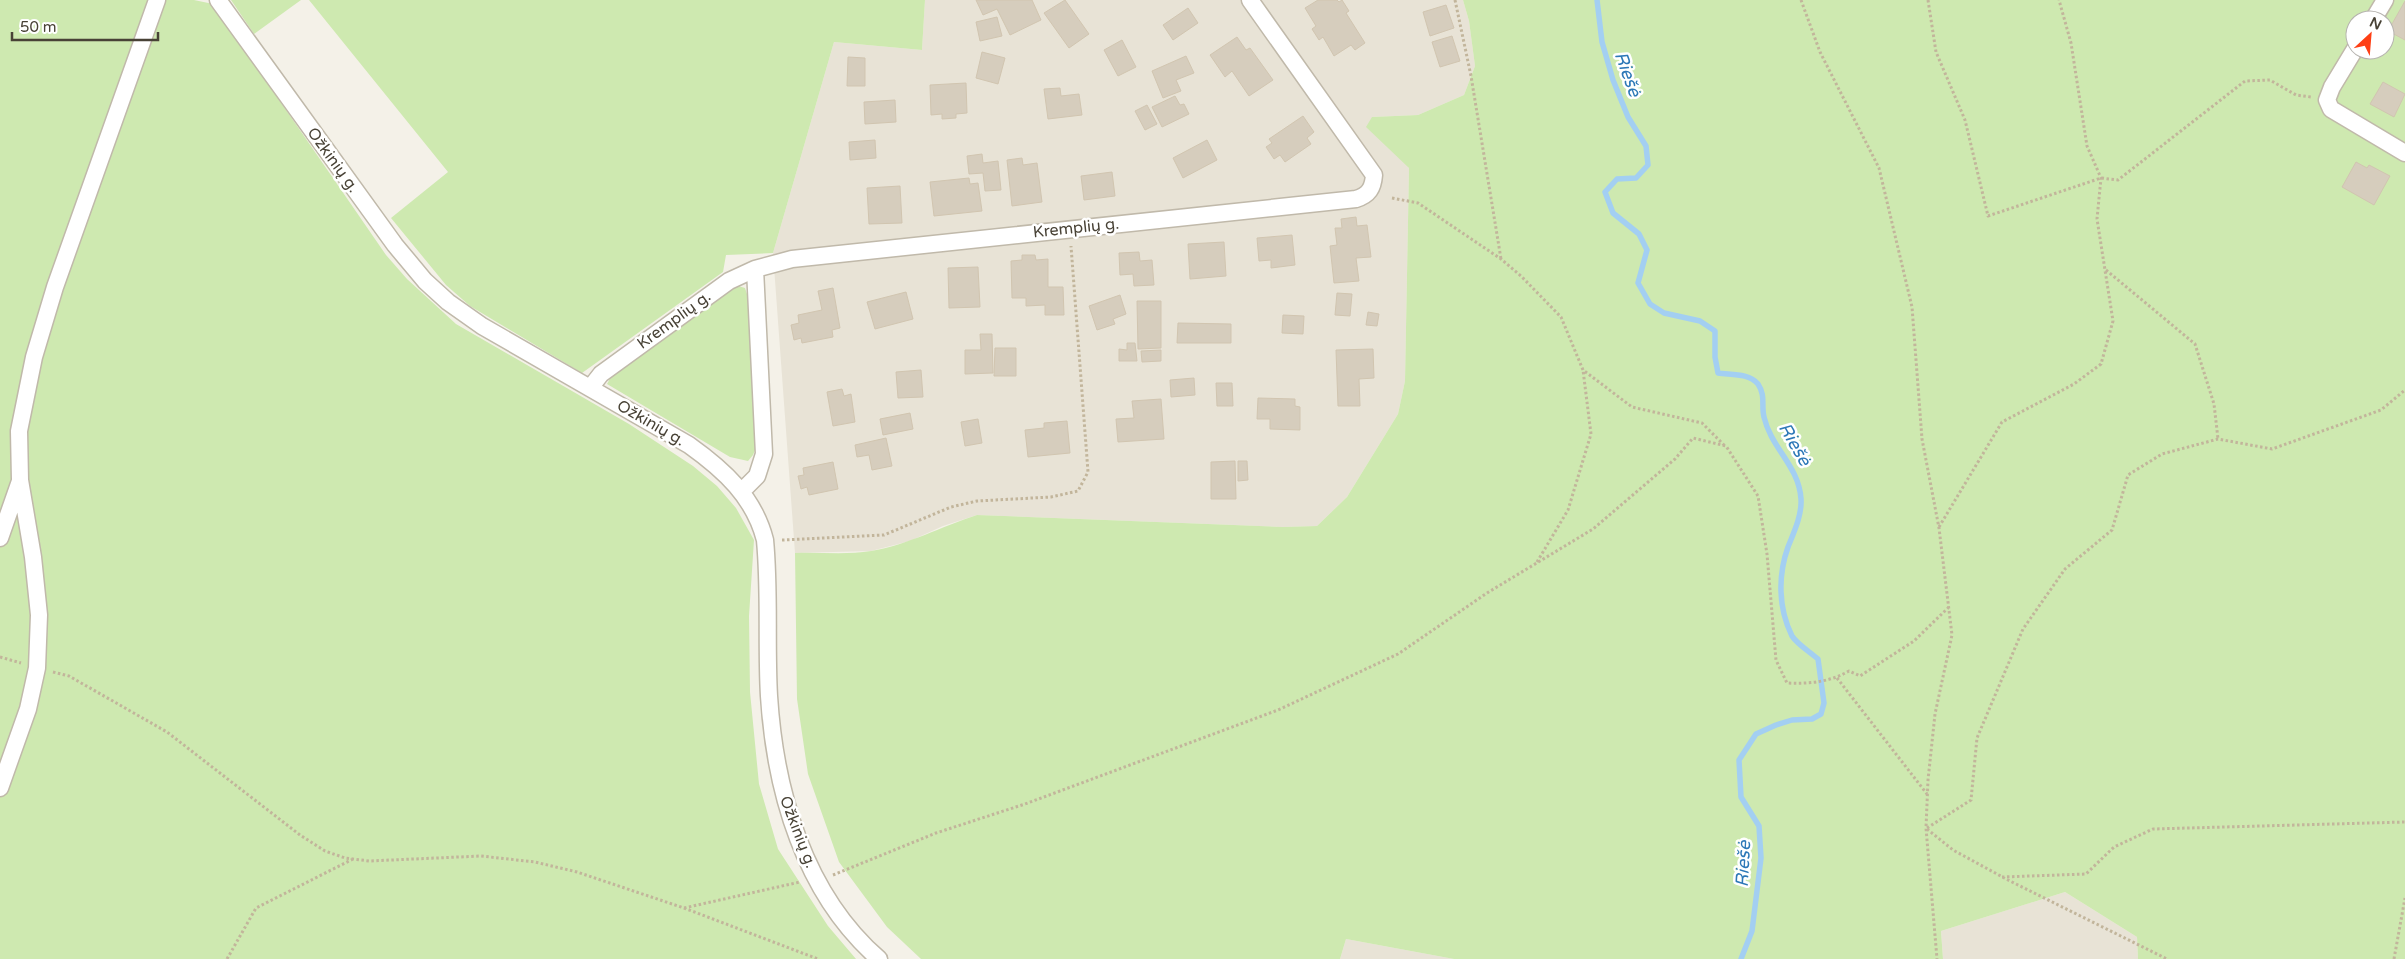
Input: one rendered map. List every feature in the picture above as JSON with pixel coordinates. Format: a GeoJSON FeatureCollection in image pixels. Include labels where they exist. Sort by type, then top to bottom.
{"type":"FeatureCollection","features":[{"type":"Feature","properties":{"kind":"street"},"geometry":{"type":"LineString","coordinates":[[0,788],[28,709],[37,668],[39,615],[33,557],[20,480],[19,431],[34,356],[55,287],[157,0]]}},
{"type":"Feature","properties":{"kind":"street","name":"Ožkinių g."},"geometry":{"type":"LineString","coordinates":[[218,0],[390,237],[425,281],[482,326],[689,445],[711,461],[742,492],[761,523],[765,540],[769,696],[776,763],[786,807],[816,878],[848,926],[879,959]]}},
{"type":"Feature","properties":{"kind":"street","name":"Kremplių g."},"geometry":{"type":"LineString","coordinates":[[590,388],[601,374],[728,281],[755,269],[792,259],[1356,199],[1365,196],[1374,186],[1374,176],[1250,0]]}},
{"type":"Feature","properties":{"kind":"street"},"geometry":{"type":"LineString","coordinates":[[2348,60],[2332,87],[2327,100],[2331,109],[2405,153]]}},
{"type":"Feature","properties":{"kind":"street"},"geometry":{"type":"LineString","coordinates":[[742,492],[757,476],[762,466],[764,454],[755,269]]}},
{"type":"Feature","properties":{"kind":"street"},"geometry":{"type":"LineString","coordinates":[[0,538],[20,480]]}},
{"type":"Feature","properties":{"kind":"path"},"geometry":{"type":"LineString","coordinates":[[1455,0],[1471,76],[1501,259]]}},
{"type":"Feature","properties":{"kind":"path"},"geometry":{"type":"LineString","coordinates":[[1801,0],[1820,52],[1879,168],[1912,308],[1922,439],[1939,528],[1950,606],[1952,635],[1935,714],[1926,828],[1937,959]]}},
{"type":"Feature","properties":{"kind":"path"},"geometry":{"type":"LineString","coordinates":[[1928,0],[1936,52],[1965,120],[1988,216],[2101,178],[2118,180],[2245,80],[2270,80],[2296,95],[2327,100]]}},
{"type":"Feature","properties":{"kind":"path"},"geometry":{"type":"LineString","coordinates":[[1939,528],[2002,422],[2074,384],[2101,364],[2113,321],[2097,219],[2101,178],[2087,146],[2071,43],[2059,0]]}},
{"type":"Feature","properties":{"kind":"path"},"geometry":{"type":"LineString","coordinates":[[1392,198],[1418,204],[1501,259],[1561,316],[1583,370],[1591,434],[1568,510],[1536,563]]}},
{"type":"Feature","properties":{"kind":"path"},"geometry":{"type":"LineString","coordinates":[[765,540],[884,535],[951,508],[978,502],[1051,497],[1078,491],[1088,472],[1070,228]]}},
{"type":"Feature","properties":{"kind":"path"},"geometry":{"type":"LineString","coordinates":[[2105,269],[2195,344],[2214,404],[2218,439]]}},
{"type":"Feature","properties":{"kind":"path"},"geometry":{"type":"LineString","coordinates":[[1583,370],[1632,407],[1702,423],[1726,446],[1758,496],[1767,554],[1776,660],[1788,683],[1810,684],[1829,678],[1837,678],[1849,671],[1860,676],[1914,641],[1950,606]]}},
{"type":"Feature","properties":{"kind":"path"},"geometry":{"type":"LineString","coordinates":[[1926,828],[1971,800],[1977,738],[2023,629],[2065,569],[2112,530],[2128,475],[2162,454],[2218,439],[2272,449],[2381,410],[2405,390]]}},
{"type":"Feature","properties":{"kind":"path"},"geometry":{"type":"LineString","coordinates":[[684,908],[837,874],[936,833],[1025,804],[1278,710],[1398,654],[1487,593],[1593,529],[1675,459],[1693,438],[1726,446]]}},
{"type":"Feature","properties":{"kind":"path"},"geometry":{"type":"LineString","coordinates":[[0,657],[69,676],[167,732],[300,835],[326,851],[369,861],[481,856],[534,862],[577,872],[684,908],[818,959]]}},
{"type":"Feature","properties":{"kind":"path"},"geometry":{"type":"LineString","coordinates":[[1837,678],[1928,794]]}},
{"type":"Feature","properties":{"kind":"path"},"geometry":{"type":"LineString","coordinates":[[2002,877],[2086,874],[2114,846],[2153,829],[2405,822]]}},
{"type":"Feature","properties":{"kind":"path"},"geometry":{"type":"LineString","coordinates":[[1926,828],[1953,850],[2002,877],[2167,959]]}},
{"type":"Feature","properties":{"kind":"path"},"geometry":{"type":"LineString","coordinates":[[228,959],[256,908],[354,859]]}},
{"type":"Feature","properties":{"kind":"path"},"geometry":{"type":"LineString","coordinates":[[2394,959],[2405,898]]}},
{"type":"Feature","properties":{"kind":"shaded area"},"geometry":{"type":"Polygon","coordinates":[[[925,0],[1463,0],[1469,21],[1475,66],[1464,95],[1418,115],[1372,117],[1409,168],[1405,381],[1398,414],[1347,497],[1317,526],[1283,527],[977,515],[943,526],[910,541],[871,551],[795,553],[773,253],[834,42],[922,50],[925,0]]]}},
{"type":"Feature","properties":{"kind":"shaded area"},"geometry":{"type":"Polygon","coordinates":[[[2065,892],[2137,937],[2138,959],[1943,959],[1941,931],[2065,892]]]}},
{"type":"Feature","properties":{"kind":"shaded area"},"geometry":{"type":"Polygon","coordinates":[[[1346,939],[1454,959],[1340,959],[1346,939]]]}},
{"type":"Feature","properties":{"kind":"green space"},"geometry":{"type":"Polygon","coordinates":[[[0,0],[194,0],[213,4],[386,255],[407,279],[456,324],[629,424],[693,466],[717,486],[736,508],[754,540],[749,616],[750,692],[759,784],[778,849],[828,926],[856,959],[0,959],[0,0]]]}},
{"type":"Feature","properties":{"kind":"green space"},"geometry":{"type":"Polygon","coordinates":[[[231,0],[301,0],[254,34],[231,0]]]}},
{"type":"Feature","properties":{"kind":"green space"},"geometry":{"type":"Polygon","coordinates":[[[309,0],[925,0],[922,50],[834,42],[773,253],[726,255],[723,272],[582,373],[470,306],[446,285],[391,218],[448,172],[309,0]]]}},
{"type":"Feature","properties":{"kind":"green space"},"geometry":{"type":"Polygon","coordinates":[[[1463,0],[2405,0],[2405,959],[2138,959],[2137,937],[2065,892],[1941,931],[1943,959],[1454,959],[1346,939],[1340,959],[921,959],[887,927],[839,862],[808,774],[797,699],[795,553],[853,553],[871,551],[912,540],[977,515],[1283,527],[1317,526],[1347,497],[1398,414],[1405,381],[1409,168],[1366,127],[1372,117],[1418,115],[1464,95],[1475,66],[1469,21],[1463,0]]]}},
{"type":"Feature","properties":{"kind":"green space"},"geometry":{"type":"Polygon","coordinates":[[[735,285],[745,288],[748,297],[758,443],[748,461],[730,457],[607,384],[613,373],[735,285]]]}},
{"type":"Feature","properties":{"kind":"building"},"geometry":{"type":"Polygon","coordinates":[[[976,0],[1032,0],[1041,20],[1010,35],[997,9],[983,15],[976,0]]]}},
{"type":"Feature","properties":{"kind":"building"},"geometry":{"type":"Polygon","coordinates":[[[1065,0],[1089,34],[1069,48],[1044,13],[1065,0]]]}},
{"type":"Feature","properties":{"kind":"building"},"geometry":{"type":"Polygon","coordinates":[[[1318,0],[1337,0],[1339,2],[1342,0],[1349,11],[1346,13],[1365,43],[1355,50],[1351,45],[1334,56],[1323,37],[1319,40],[1312,29],[1316,26],[1305,8],[1318,0]]]}},
{"type":"Feature","properties":{"kind":"building"},"geometry":{"type":"Polygon","coordinates":[[[2405,1],[2405,40],[2395,35],[2395,19],[2405,1]]]}},
{"type":"Feature","properties":{"kind":"building"},"geometry":{"type":"Polygon","coordinates":[[[1446,5],[1454,28],[1430,36],[1423,12],[1446,5]]]}},
{"type":"Feature","properties":{"kind":"building"},"geometry":{"type":"Polygon","coordinates":[[[1188,8],[1198,23],[1173,40],[1163,25],[1188,8]]]}},
{"type":"Feature","properties":{"kind":"building"},"geometry":{"type":"Polygon","coordinates":[[[997,17],[1002,36],[980,41],[976,22],[997,17]]]}},
{"type":"Feature","properties":{"kind":"building"},"geometry":{"type":"Polygon","coordinates":[[[1452,36],[1460,61],[1440,67],[1432,42],[1452,36]]]}},
{"type":"Feature","properties":{"kind":"building"},"geometry":{"type":"Polygon","coordinates":[[[1237,37],[1246,50],[1250,48],[1273,80],[1249,96],[1232,71],[1225,77],[1210,55],[1237,37]]]}},
{"type":"Feature","properties":{"kind":"building"},"geometry":{"type":"Polygon","coordinates":[[[1122,40],[1136,67],[1118,76],[1104,50],[1122,40]]]}},
{"type":"Feature","properties":{"kind":"building"},"geometry":{"type":"Polygon","coordinates":[[[982,52],[1005,58],[998,84],[976,78],[982,52]]]}},
{"type":"Feature","properties":{"kind":"building"},"geometry":{"type":"Polygon","coordinates":[[[1186,56],[1194,73],[1176,80],[1181,91],[1163,98],[1152,71],[1186,56]]]}},
{"type":"Feature","properties":{"kind":"building"},"geometry":{"type":"Polygon","coordinates":[[[848,57],[865,58],[865,86],[847,86],[848,57]]]}},
{"type":"Feature","properties":{"kind":"building"},"geometry":{"type":"Polygon","coordinates":[[[2383,82],[2405,94],[2394,117],[2370,104],[2383,82]]]}},
{"type":"Feature","properties":{"kind":"building"},"geometry":{"type":"Polygon","coordinates":[[[966,83],[967,113],[956,114],[956,118],[942,119],[942,114],[931,115],[930,85],[966,83]]]}},
{"type":"Feature","properties":{"kind":"building"},"geometry":{"type":"Polygon","coordinates":[[[1060,88],[1061,96],[1079,94],[1082,115],[1048,119],[1044,89],[1060,88]]]}},
{"type":"Feature","properties":{"kind":"building"},"geometry":{"type":"Polygon","coordinates":[[[1175,96],[1180,105],[1184,104],[1189,114],[1162,127],[1152,107],[1175,96]]]}},
{"type":"Feature","properties":{"kind":"building"},"geometry":{"type":"Polygon","coordinates":[[[895,100],[896,122],[865,124],[864,102],[895,100]]]}},
{"type":"Feature","properties":{"kind":"building"},"geometry":{"type":"Polygon","coordinates":[[[1147,105],[1157,124],[1145,130],[1135,111],[1147,105]]]}},
{"type":"Feature","properties":{"kind":"building"},"geometry":{"type":"Polygon","coordinates":[[[1303,116],[1314,132],[1307,138],[1311,144],[1285,162],[1280,155],[1274,159],[1266,147],[1272,143],[1269,139],[1303,116]]]}},
{"type":"Feature","properties":{"kind":"building"},"geometry":{"type":"Polygon","coordinates":[[[875,140],[876,158],[850,160],[849,142],[875,140]]]}},
{"type":"Feature","properties":{"kind":"building"},"geometry":{"type":"Polygon","coordinates":[[[1207,140],[1217,160],[1183,178],[1173,158],[1207,140]]]}},
{"type":"Feature","properties":{"kind":"building"},"geometry":{"type":"Polygon","coordinates":[[[982,154],[983,163],[998,161],[1001,190],[985,191],[983,173],[969,174],[967,156],[982,154]]]}},
{"type":"Feature","properties":{"kind":"building"},"geometry":{"type":"Polygon","coordinates":[[[1022,158],[1023,165],[1037,163],[1042,202],[1012,206],[1007,160],[1022,158]]]}},
{"type":"Feature","properties":{"kind":"building"},"geometry":{"type":"Polygon","coordinates":[[[2356,162],[2367,168],[2369,165],[2390,176],[2374,205],[2342,187],[2356,162]]]}},
{"type":"Feature","properties":{"kind":"building"},"geometry":{"type":"Polygon","coordinates":[[[1112,172],[1115,196],[1084,200],[1081,176],[1112,172]]]}},
{"type":"Feature","properties":{"kind":"building"},"geometry":{"type":"Polygon","coordinates":[[[969,178],[970,184],[978,183],[982,211],[934,216],[930,182],[969,178]]]}},
{"type":"Feature","properties":{"kind":"building"},"geometry":{"type":"Polygon","coordinates":[[[900,186],[902,223],[869,224],[867,188],[900,186]]]}},
{"type":"Feature","properties":{"kind":"building"},"geometry":{"type":"Polygon","coordinates":[[[1356,217],[1357,226],[1367,225],[1371,257],[1356,258],[1359,281],[1334,283],[1330,246],[1337,245],[1335,228],[1342,228],[1341,219],[1356,217]]]}},
{"type":"Feature","properties":{"kind":"building"},"geometry":{"type":"Polygon","coordinates":[[[1292,235],[1295,265],[1271,268],[1271,260],[1259,261],[1257,238],[1292,235]]]}},
{"type":"Feature","properties":{"kind":"building"},"geometry":{"type":"Polygon","coordinates":[[[1224,242],[1226,276],[1190,279],[1188,244],[1224,242]]]}},
{"type":"Feature","properties":{"kind":"building"},"geometry":{"type":"Polygon","coordinates":[[[1139,252],[1140,261],[1152,260],[1154,285],[1134,286],[1133,274],[1120,275],[1119,253],[1139,252]]]}},
{"type":"Feature","properties":{"kind":"building"},"geometry":{"type":"Polygon","coordinates":[[[1022,255],[1035,255],[1036,260],[1048,259],[1048,287],[1063,287],[1064,315],[1045,315],[1045,305],[1026,306],[1026,298],[1012,298],[1011,261],[1022,260],[1022,255]]]}},
{"type":"Feature","properties":{"kind":"building"},"geometry":{"type":"Polygon","coordinates":[[[978,267],[980,307],[949,308],[948,268],[978,267]]]}},
{"type":"Feature","properties":{"kind":"building"},"geometry":{"type":"Polygon","coordinates":[[[833,288],[840,328],[832,330],[833,337],[802,343],[801,338],[794,340],[791,325],[799,323],[798,315],[822,310],[818,291],[833,288]]]}},
{"type":"Feature","properties":{"kind":"building"},"geometry":{"type":"Polygon","coordinates":[[[906,292],[913,319],[875,329],[867,302],[906,292]]]}},
{"type":"Feature","properties":{"kind":"building"},"geometry":{"type":"Polygon","coordinates":[[[1337,293],[1352,294],[1350,316],[1335,315],[1337,293]]]}},
{"type":"Feature","properties":{"kind":"building"},"geometry":{"type":"Polygon","coordinates":[[[1120,295],[1126,314],[1113,319],[1115,324],[1097,330],[1089,306],[1120,295]]]}},
{"type":"Feature","properties":{"kind":"building"},"geometry":{"type":"Polygon","coordinates":[[[1137,301],[1161,301],[1161,348],[1138,349],[1137,301]]]}},
{"type":"Feature","properties":{"kind":"building"},"geometry":{"type":"Polygon","coordinates":[[[1368,312],[1379,314],[1377,326],[1366,325],[1368,312]]]}},
{"type":"Feature","properties":{"kind":"building"},"geometry":{"type":"Polygon","coordinates":[[[1283,315],[1304,316],[1303,334],[1282,333],[1283,315]]]}},
{"type":"Feature","properties":{"kind":"building"},"geometry":{"type":"Polygon","coordinates":[[[1178,323],[1231,324],[1231,343],[1177,343],[1178,323]]]}},
{"type":"Feature","properties":{"kind":"building"},"geometry":{"type":"Polygon","coordinates":[[[980,334],[992,334],[993,373],[965,374],[965,350],[981,350],[980,334]]]}},
{"type":"Feature","properties":{"kind":"building"},"geometry":{"type":"Polygon","coordinates":[[[1127,343],[1135,343],[1137,361],[1119,361],[1119,349],[1127,350],[1127,343]]]}},
{"type":"Feature","properties":{"kind":"building"},"geometry":{"type":"Polygon","coordinates":[[[995,348],[1016,348],[1016,376],[994,376],[995,348]]]}},
{"type":"Feature","properties":{"kind":"building"},"geometry":{"type":"Polygon","coordinates":[[[1373,349],[1374,378],[1359,379],[1360,406],[1338,406],[1336,350],[1373,349]]]}},
{"type":"Feature","properties":{"kind":"building"},"geometry":{"type":"Polygon","coordinates":[[[1161,350],[1161,361],[1142,362],[1141,351],[1161,350]]]}},
{"type":"Feature","properties":{"kind":"building"},"geometry":{"type":"Polygon","coordinates":[[[921,370],[923,397],[898,398],[896,372],[921,370]]]}},
{"type":"Feature","properties":{"kind":"building"},"geometry":{"type":"Polygon","coordinates":[[[1194,378],[1195,395],[1171,397],[1170,380],[1194,378]]]}},
{"type":"Feature","properties":{"kind":"building"},"geometry":{"type":"Polygon","coordinates":[[[1216,383],[1232,383],[1233,406],[1217,406],[1216,383]]]}},
{"type":"Feature","properties":{"kind":"building"},"geometry":{"type":"Polygon","coordinates":[[[842,389],[844,396],[851,394],[855,422],[833,426],[827,392],[842,389]]]}},
{"type":"Feature","properties":{"kind":"building"},"geometry":{"type":"Polygon","coordinates":[[[1258,398],[1295,399],[1295,406],[1300,407],[1300,430],[1270,429],[1270,419],[1257,419],[1258,398]]]}},
{"type":"Feature","properties":{"kind":"building"},"geometry":{"type":"Polygon","coordinates":[[[1161,399],[1164,439],[1118,442],[1116,419],[1134,418],[1132,401],[1161,399]]]}},
{"type":"Feature","properties":{"kind":"building"},"geometry":{"type":"Polygon","coordinates":[[[910,413],[913,429],[883,435],[880,419],[910,413]]]}},
{"type":"Feature","properties":{"kind":"building"},"geometry":{"type":"Polygon","coordinates":[[[978,419],[982,443],[965,446],[961,422],[978,419]]]}},
{"type":"Feature","properties":{"kind":"building"},"geometry":{"type":"Polygon","coordinates":[[[1067,421],[1070,453],[1028,457],[1025,430],[1044,428],[1044,423],[1067,421]]]}},
{"type":"Feature","properties":{"kind":"building"},"geometry":{"type":"Polygon","coordinates":[[[886,438],[892,466],[872,470],[869,455],[857,457],[855,445],[886,438]]]}},
{"type":"Feature","properties":{"kind":"building"},"geometry":{"type":"Polygon","coordinates":[[[1235,461],[1236,499],[1211,499],[1211,462],[1235,461]]]}},
{"type":"Feature","properties":{"kind":"building"},"geometry":{"type":"Polygon","coordinates":[[[1238,461],[1247,461],[1248,480],[1238,481],[1238,461]]]}},
{"type":"Feature","properties":{"kind":"building"},"geometry":{"type":"Polygon","coordinates":[[[833,462],[838,489],[809,495],[807,487],[801,489],[798,476],[804,475],[803,468],[833,462]]]}},
{"type":"Feature","properties":{"kind":"waterway","name":"Riešė"},"geometry":{"type":"LineString","coordinates":[[1597,0],[1602,42],[1613,80],[1628,117],[1646,146],[1648,165],[1636,178],[1617,179],[1605,192],[1613,213],[1639,234],[1647,250],[1638,283],[1650,304],[1664,313],[1700,321],[1715,331],[1715,357],[1718,373],[1745,376],[1758,384],[1763,397],[1763,413],[1768,428],[1795,477],[1801,499],[1799,517],[1782,569],[1782,603],[1787,625],[1792,636],[1818,659],[1824,703],[1821,714],[1812,719],[1792,720],[1756,734],[1739,760],[1741,797],[1759,826],[1761,858],[1752,931],[1741,959]]}}]}
